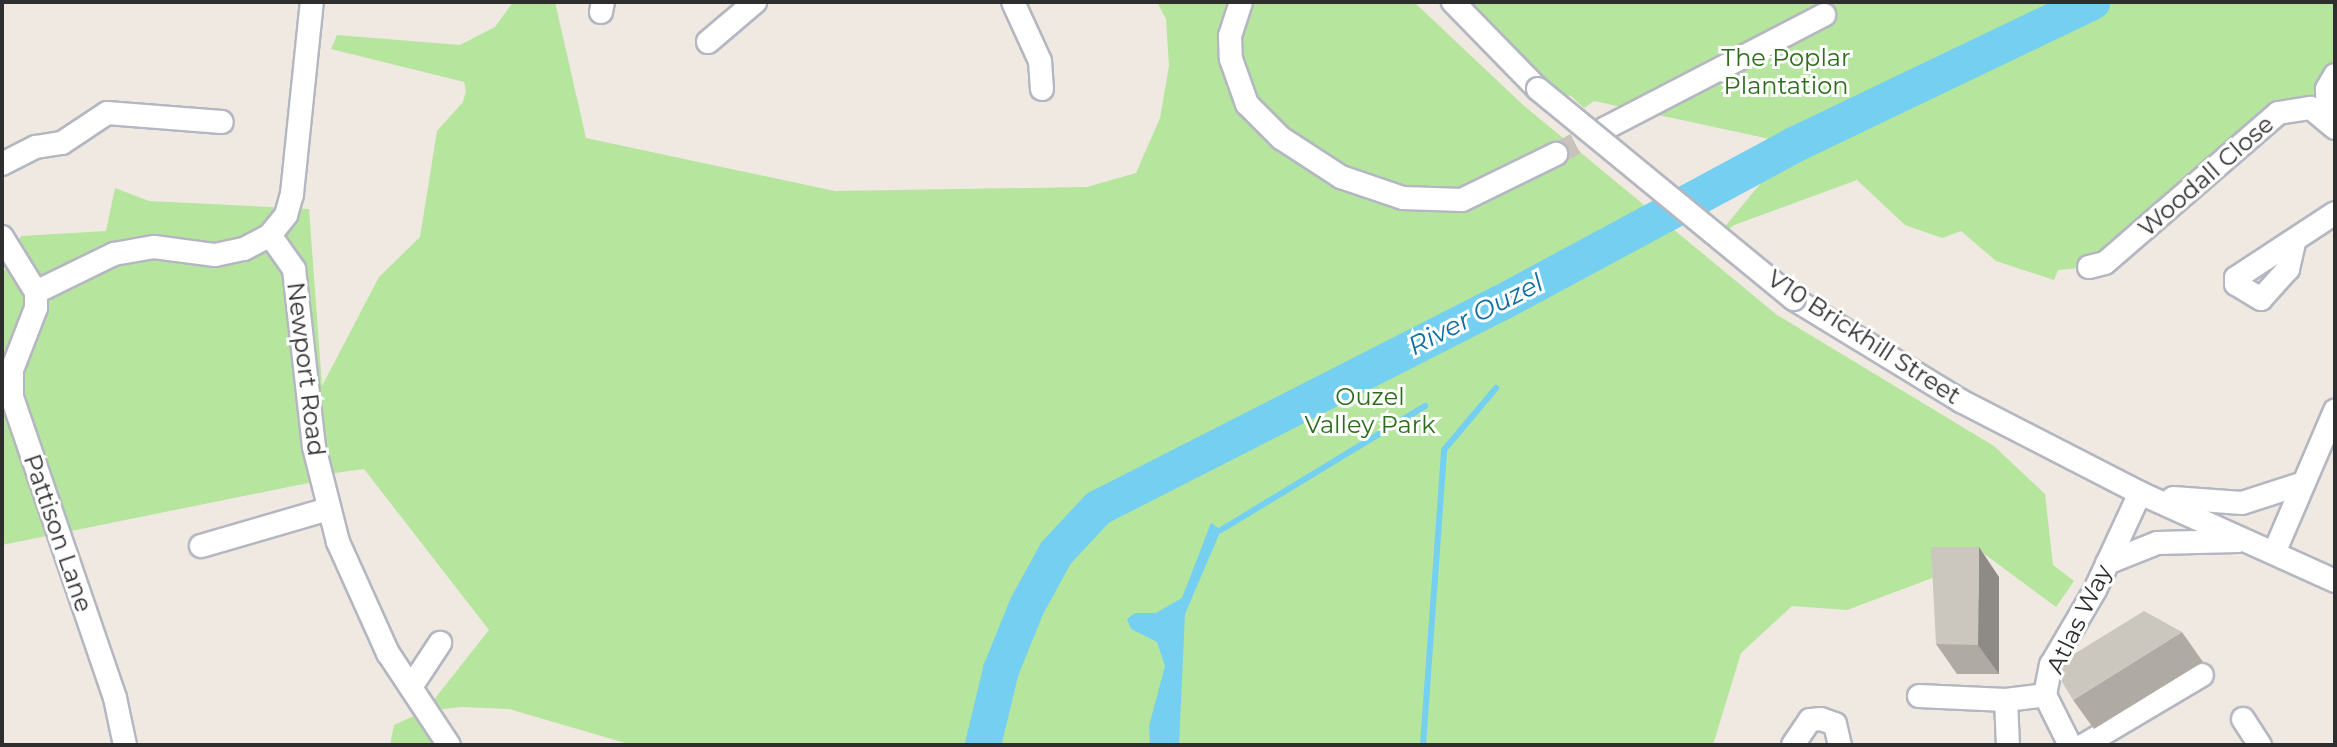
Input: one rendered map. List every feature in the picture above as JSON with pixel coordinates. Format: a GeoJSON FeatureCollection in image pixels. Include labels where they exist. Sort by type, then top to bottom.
{"type":"FeatureCollection","features":[{"type":"Feature","properties":{"kind":"street"},"geometry":{"type":"LineString","coordinates":[[2,237],[36,292],[114,254],[154,247],[215,255],[244,249],[270,235],[286,215],[292,194],[312,2]]}},
{"type":"Feature","properties":{"kind":"street"},"geometry":{"type":"LineString","coordinates":[[708,42],[755,2]]}},
{"type":"Feature","properties":{"kind":"street"},"geometry":{"type":"LineString","coordinates":[[1013,2],[1040,61],[1042,89]]}},
{"type":"Feature","properties":{"kind":"street"},"geometry":{"type":"LineString","coordinates":[[1241,2],[1230,36],[1231,59],[1247,104],[1281,138],[1341,177],[1403,198],[1462,200],[1556,154]]}},
{"type":"Feature","properties":{"kind":"street","name":"V10 Brickhill Street"},"geometry":{"type":"LineString","coordinates":[[1453,2],[1538,89],[1794,299],[1961,401],[2140,493],[2335,581]]}},
{"type":"Feature","properties":{"kind":"street"},"geometry":{"type":"LineString","coordinates":[[1604,129],[1824,15]]}},
{"type":"Feature","properties":{"kind":"street","name":"Woodall Close"},"geometry":{"type":"LineString","coordinates":[[2332,123],[2327,89],[2335,75]]}},
{"type":"Feature","properties":{"kind":"street","name":"Woodall Close"},"geometry":{"type":"LineString","coordinates":[[2089,267],[2105,263],[2278,113],[2311,108],[2332,123]]}},
{"type":"Feature","properties":{"kind":"street"},"geometry":{"type":"LineString","coordinates":[[2,164],[36,147],[62,143],[107,113],[222,122]]}},
{"type":"Feature","properties":{"kind":"street"},"geometry":{"type":"LineString","coordinates":[[2294,243],[2335,213]]}},
{"type":"Feature","properties":{"kind":"street","name":"Newport Road"},"geometry":{"type":"LineString","coordinates":[[270,235],[294,269],[314,447],[328,509],[360,592],[411,687],[449,745]]}},
{"type":"Feature","properties":{"kind":"street","name":"Pattison Lane"},"geometry":{"type":"LineString","coordinates":[[36,292],[36,308],[12,370],[12,397],[115,698],[125,745]]}},
{"type":"Feature","properties":{"kind":"street"},"geometry":{"type":"LineString","coordinates":[[2274,553],[2335,411]]}},
{"type":"Feature","properties":{"kind":"street"},"geometry":{"type":"LineString","coordinates":[[2140,493],[2211,504],[2242,503],[2304,483]]}},
{"type":"Feature","properties":{"kind":"street","name":"Atlas Way"},"geometry":{"type":"LineString","coordinates":[[2070,745],[2045,695],[2051,665],[2107,563],[2140,493]]}},
{"type":"Feature","properties":{"kind":"street"},"geometry":{"type":"LineString","coordinates":[[201,546],[328,509]]}},
{"type":"Feature","properties":{"kind":"street"},"geometry":{"type":"LineString","coordinates":[[2107,563],[2157,543],[2247,541]]}},
{"type":"Feature","properties":{"kind":"street"},"geometry":{"type":"LineString","coordinates":[[411,687],[440,643]]}},
{"type":"Feature","properties":{"kind":"street"},"geometry":{"type":"LineString","coordinates":[[2084,745],[2202,675]]}},
{"type":"Feature","properties":{"kind":"street"},"geometry":{"type":"LineString","coordinates":[[1919,696],[2006,700],[2045,695]]}},
{"type":"Feature","properties":{"kind":"street"},"geometry":{"type":"LineString","coordinates":[[2006,700],[2008,745]]}},
{"type":"Feature","properties":{"kind":"street"},"geometry":{"type":"LineString","coordinates":[[1793,745],[1810,720],[1821,719],[1835,724],[1840,745]]}},
{"type":"Feature","properties":{"kind":"street"},"geometry":{"type":"LineString","coordinates":[[2243,719],[2260,745]]}},
{"type":"Feature","properties":{"kind":"green space","name":"Ouzel Valley Park"},"geometry":{"type":"Polygon","coordinates":[[[513,2],[555,2],[586,138],[835,191],[1087,187],[1136,173],[1160,118],[1169,66],[1166,19],[1157,2],[1414,2],[1522,104],[1777,315],[1994,446],[2045,494],[2053,565],[2074,581],[2056,607],[1979,550],[1959,568],[1847,610],[1792,606],[1741,653],[1713,745],[632,745],[509,709],[462,707],[425,711],[489,630],[364,469],[328,474],[321,395],[313,482],[2,545],[2,275],[21,236],[106,231],[115,188],[149,201],[309,209],[322,386],[379,277],[420,237],[437,131],[463,102],[466,91],[464,82],[331,49],[337,35],[460,45],[495,27],[513,2]]]}},
{"type":"Feature","properties":{"kind":"green space","name":"The Poplar Plantation"},"geometry":{"type":"Polygon","coordinates":[[[1453,2],[2335,2],[2335,75],[2326,102],[2295,107],[2089,267],[2058,270],[2054,280],[1996,261],[1961,231],[1942,238],[1905,225],[1857,180],[1734,225],[1714,240],[1793,144],[1594,101],[1584,108],[1571,96],[1538,89],[1453,2]]]}},
{"type":"Feature","properties":{"kind":"green space"},"geometry":{"type":"Polygon","coordinates":[[[425,711],[449,745],[390,745],[394,725],[425,711]]]}},
{"type":"Feature","properties":{"kind":"water"},"geometry":{"type":"Polygon","coordinates":[[[1211,523],[1221,530],[1185,614],[1179,745],[1150,745],[1149,726],[1165,666],[1157,642],[1131,629],[1127,619],[1135,613],[1156,613],[1182,598],[1211,523]]]}},
{"type":"Feature","properties":{"kind":"building"},"geometry":{"type":"Polygon","coordinates":[[[1931,547],[1979,547],[1978,645],[1936,644],[1931,547]]]}},
{"type":"Feature","properties":{"kind":"building"},"geometry":{"type":"Polygon","coordinates":[[[2144,611],[2182,632],[2073,700],[2053,667],[2144,611]]]}},
{"type":"Feature","properties":{"kind":"waterway","name":"River Ouzel"},"geometry":{"type":"LineString","coordinates":[[983,745],[1001,670],[1027,606],[1056,553],[1098,508],[1499,304],[1794,145],[2093,2]]}},
{"type":"Feature","properties":{"kind":"waterway"},"geometry":{"type":"LineString","coordinates":[[1423,745],[1444,450],[1496,388]]}},
{"type":"Feature","properties":{"kind":"waterway"},"geometry":{"type":"LineString","coordinates":[[1221,530],[1425,406]]}},
{"type":"Feature","properties":{"kind":"tunnel"},"geometry":{"type":"LineString","coordinates":[[1556,154],[1604,129]]}}]}
